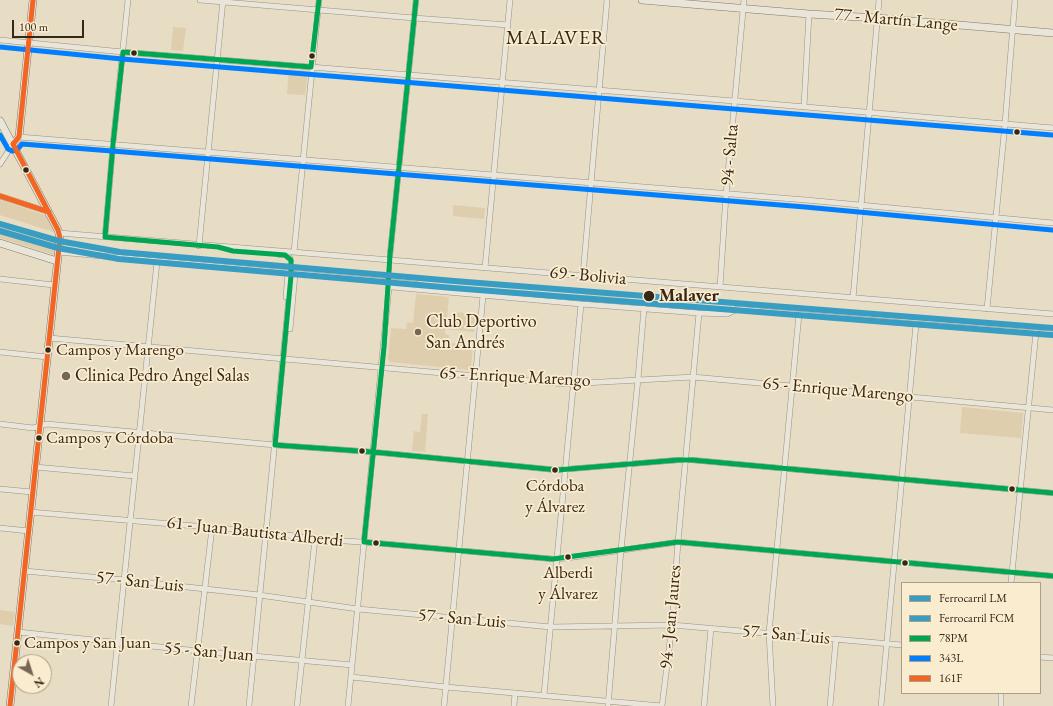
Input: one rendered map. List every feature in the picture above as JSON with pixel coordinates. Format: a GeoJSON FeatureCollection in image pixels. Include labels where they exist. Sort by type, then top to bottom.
{"type":"FeatureCollection","features":[{"type":"Feature","properties":{"kind":"street"},"geometry":{"type":"LineString","coordinates":[[0,164],[19,137],[33,0]]}},
{"type":"Feature","properties":{"kind":"street"},"geometry":{"type":"LineString","coordinates":[[105,237],[128,0]]}},
{"type":"Feature","properties":{"kind":"street"},"geometry":{"type":"LineString","coordinates":[[200,0],[508,25]]}},
{"type":"Feature","properties":{"kind":"street"},"geometry":{"type":"LineString","coordinates":[[294,252],[311,67],[319,0]]}},
{"type":"Feature","properties":{"kind":"street"},"geometry":{"type":"LineString","coordinates":[[390,255],[416,0]]}},
{"type":"Feature","properties":{"kind":"street"},"geometry":{"type":"LineString","coordinates":[[485,268],[510,0]]}},
{"type":"Feature","properties":{"kind":"street"},"geometry":{"type":"LineString","coordinates":[[583,275],[607,0]]}},
{"type":"Feature","properties":{"kind":"street","name":"77 - Martín Lange"},"geometry":{"type":"LineString","coordinates":[[642,0],[1053,33]]}},
{"type":"Feature","properties":{"kind":"street","name":"94 - Salta"},"geometry":{"type":"LineString","coordinates":[[720,287],[726,195],[744,0]]}},
{"type":"Feature","properties":{"kind":"street"},"geometry":{"type":"LineString","coordinates":[[853,298],[878,0]]}},
{"type":"Feature","properties":{"kind":"street"},"geometry":{"type":"LineString","coordinates":[[987,309],[1005,124],[1015,0]]}},
{"type":"Feature","properties":{"kind":"street"},"geometry":{"type":"LineString","coordinates":[[199,246],[223,1]]}},
{"type":"Feature","properties":{"kind":"street"},"geometry":{"type":"LineString","coordinates":[[804,106],[809,14]]}},
{"type":"Feature","properties":{"kind":"street"},"geometry":{"type":"LineString","coordinates":[[0,40],[123,52],[217,58],[1053,128]]}},
{"type":"Feature","properties":{"kind":"street"},"geometry":{"type":"LineString","coordinates":[[0,121],[59,233],[10,706]]}},
{"type":"Feature","properties":{"kind":"street"},"geometry":{"type":"LineString","coordinates":[[19,137],[399,167],[1053,222]]}},
{"type":"Feature","properties":{"kind":"street"},"geometry":{"type":"LineString","coordinates":[[386,260],[393,193],[397,184]]}},
{"type":"Feature","properties":{"kind":"street"},"geometry":{"type":"LineString","coordinates":[[393,260],[399,193],[397,184]]}},
{"type":"Feature","properties":{"kind":"street"},"geometry":{"type":"LineString","coordinates":[[0,196],[49,212]]}},
{"type":"Feature","properties":{"kind":"street","name":"69 - Bolivia"},"geometry":{"type":"LineString","coordinates":[[59,233],[199,246],[583,275],[1053,314]]}},
{"type":"Feature","properties":{"kind":"street"},"geometry":{"type":"LineString","coordinates":[[0,243],[57,261]]}},
{"type":"Feature","properties":{"kind":"street","name":"69 - Bolivia"},"geometry":{"type":"LineString","coordinates":[[218,247],[232,251],[285,255],[290,258]]}},
{"type":"Feature","properties":{"kind":"street"},"geometry":{"type":"LineString","coordinates":[[58,252],[291,274],[483,296],[727,314],[737,309],[1053,334]]}},
{"type":"Feature","properties":{"kind":"street"},"geometry":{"type":"LineString","coordinates":[[111,706],[157,262]]}},
{"type":"Feature","properties":{"kind":"street"},"geometry":{"type":"LineString","coordinates":[[249,706],[284,349],[288,344],[291,274]]}},
{"type":"Feature","properties":{"kind":"street"},"geometry":{"type":"LineString","coordinates":[[0,279],[54,285]]}},
{"type":"Feature","properties":{"kind":"street"},"geometry":{"type":"LineString","coordinates":[[348,706],[390,285]]}},
{"type":"Feature","properties":{"kind":"street"},"geometry":{"type":"LineString","coordinates":[[444,706],[483,296]]}},
{"type":"Feature","properties":{"kind":"street"},"geometry":{"type":"LineString","coordinates":[[544,695],[581,304]]}},
{"type":"Feature","properties":{"kind":"street"},"geometry":{"type":"LineString","coordinates":[[608,704],[644,308]]}},
{"type":"Feature","properties":{"kind":"street","name":"94 - Jean Jaures"},"geometry":{"type":"LineString","coordinates":[[662,706],[672,625],[685,460],[699,312]]}},
{"type":"Feature","properties":{"kind":"street"},"geometry":{"type":"LineString","coordinates":[[774,706],[769,633],[799,314]]}},
{"type":"Feature","properties":{"kind":"street"},"geometry":{"type":"LineString","coordinates":[[881,706],[916,324]]}},
{"type":"Feature","properties":{"kind":"street"},"geometry":{"type":"LineString","coordinates":[[1010,582],[1027,407],[1036,332]]}},
{"type":"Feature","properties":{"kind":"street","name":"65 - Enrique Marengo"},"geometry":{"type":"LineString","coordinates":[[49,338],[573,384],[638,379],[693,377],[1053,410]]}},
{"type":"Feature","properties":{"kind":"street"},"geometry":{"type":"LineString","coordinates":[[0,352],[46,357]]}},
{"type":"Feature","properties":{"kind":"street"},"geometry":{"type":"LineString","coordinates":[[0,424],[33,428],[47,424],[565,470],[685,460],[1053,493]]}},
{"type":"Feature","properties":{"kind":"street"},"geometry":{"type":"LineString","coordinates":[[35,466],[135,476]]}},
{"type":"Feature","properties":{"kind":"street"},"geometry":{"type":"LineString","coordinates":[[0,489],[32,492]]}},
{"type":"Feature","properties":{"kind":"street","name":"61 - Juan Bautista Alberdi"},"geometry":{"type":"LineString","coordinates":[[30,512],[266,532],[315,539],[557,559],[678,542],[1053,576]]}},
{"type":"Feature","properties":{"kind":"street"},"geometry":{"type":"LineString","coordinates":[[0,528],[29,531]]}},
{"type":"Feature","properties":{"kind":"street"},"geometry":{"type":"LineString","coordinates":[[191,706],[212,528]]}},
{"type":"Feature","properties":{"kind":"street"},"geometry":{"type":"LineString","coordinates":[[297,706],[307,602],[315,539]]}},
{"type":"Feature","properties":{"kind":"street","name":"57 - San Luis"},"geometry":{"type":"LineString","coordinates":[[24,571],[125,580],[358,608],[551,627],[672,625],[901,645]]}},
{"type":"Feature","properties":{"kind":"street"},"geometry":{"type":"LineString","coordinates":[[704,706],[711,628]]}},
{"type":"Feature","properties":{"kind":"street","name":"55 - San Juan"},"geometry":{"type":"LineString","coordinates":[[18,632],[198,651],[352,665]]}},
{"type":"Feature","properties":{"kind":"street"},"geometry":{"type":"LineString","coordinates":[[830,706],[836,639]]}},
{"type":"Feature","properties":{"kind":"street"},"geometry":{"type":"LineString","coordinates":[[1041,657],[1053,658]]}},
{"type":"Feature","properties":{"kind":"street"},"geometry":{"type":"LineString","coordinates":[[351,677],[544,695],[608,704],[662,706]]}},
{"type":"Feature","properties":{"kind":"street"},"geometry":{"type":"LineString","coordinates":[[514,706],[515,693]]}},
{"type":"Feature","properties":{"kind":"street"},"geometry":{"type":"LineString","coordinates":[[1001,694],[1001,706]]}},
{"type":"Feature","properties":{"kind":"shaded area"},"geometry":{"type":"Polygon","coordinates":[[[173,27],[186,28],[183,51],[171,50],[173,27]]]}},
{"type":"Feature","properties":{"kind":"shaded area"},"geometry":{"type":"Polygon","coordinates":[[[289,69],[308,71],[305,95],[287,94],[289,69]]]}},
{"type":"Feature","properties":{"kind":"shaded area"},"geometry":{"type":"Polygon","coordinates":[[[0,200],[48,216],[57,233],[0,215],[0,200]]]}},
{"type":"Feature","properties":{"kind":"shaded area"},"geometry":{"type":"Polygon","coordinates":[[[453,205],[485,208],[484,219],[453,216],[453,205]]]}},
{"type":"Feature","properties":{"kind":"shaded area"},"geometry":{"type":"Polygon","coordinates":[[[0,226],[56,243],[54,255],[0,238],[0,226]]]}},
{"type":"Feature","properties":{"kind":"shaded area","name":"Club Deportivo San Andrés"},"geometry":{"type":"Polygon","coordinates":[[[416,294],[449,297],[447,319],[453,320],[454,312],[476,314],[474,332],[445,329],[445,333],[449,336],[448,343],[473,345],[471,368],[469,370],[390,362],[388,359],[391,328],[406,329],[407,322],[413,323],[416,294]]]}},
{"type":"Feature","properties":{"kind":"shaded area"},"geometry":{"type":"Polygon","coordinates":[[[585,294],[628,298],[628,304],[584,301],[585,294]]]}},
{"type":"Feature","properties":{"kind":"shaded area"},"geometry":{"type":"Polygon","coordinates":[[[962,407],[1023,413],[1021,438],[960,433],[962,407]]]}},
{"type":"Feature","properties":{"kind":"shaded area"},"geometry":{"type":"Polygon","coordinates":[[[422,414],[428,414],[425,452],[412,451],[414,431],[420,432],[422,414]]]}},
{"type":"Feature","properties":{"kind":"shaded area"},"geometry":{"type":"Polygon","coordinates":[[[0,610],[15,612],[13,626],[0,624],[0,610]]]}},
{"type":"Feature","properties":{"kind":"tunnel"},"geometry":{"type":"LineString","coordinates":[[389,286],[390,256]]}},
{"type":"Feature","properties":{"kind":"tunnel"},"geometry":{"type":"LineString","coordinates":[[290,258],[292,263],[291,276]]}},
{"type":"Feature","properties":{"kind":"rail line","name":"LM"},"geometry":{"type":"LineString","coordinates":[[0,224],[59,241],[120,252],[454,281],[1053,328]]}},
{"type":"Feature","properties":{"kind":"rail line","name":"FCM"},"geometry":{"type":"LineString","coordinates":[[0,231],[58,248],[119,259],[453,288],[1052,335]]}},
{"type":"Feature","properties":{"kind":"transit line","name":"161F"},"geometry":{"type":"LineString","coordinates":[[10,706],[60,238],[58,230],[13,144],[19,137],[33,0]]}},
{"type":"Feature","properties":{"kind":"transit line","name":"78PM"},"geometry":{"type":"LineString","coordinates":[[319,0],[311,67],[123,52],[113,144],[105,237],[218,247],[233,251],[285,255],[291,260],[291,276],[275,445],[373,452],[557,470],[692,460],[1053,493]]}},
{"type":"Feature","properties":{"kind":"transit line","name":"78PM"},"geometry":{"type":"LineString","coordinates":[[416,0],[390,255],[384,347],[364,542],[553,559],[678,542],[1053,576]]}},
{"type":"Feature","properties":{"kind":"transit line","name":"343L"},"geometry":{"type":"LineString","coordinates":[[0,47],[122,59],[1052,135]]}},
{"type":"Feature","properties":{"kind":"transit line","name":"343L"},"geometry":{"type":"LineString","coordinates":[[0,135],[8,149],[12,151],[17,150],[22,144],[805,207],[1052,230]]}},
{"type":"Feature","properties":{"kind":"transit line","name":"161F"},"geometry":{"type":"LineString","coordinates":[[0,196],[49,212]]}},
{"type":"Feature","properties":{"kind":"place","name":"Malaver"},"geometry":{"type":"Point","coordinates":[649,296]}},
{"type":"Feature","properties":{"kind":"place","name":"Club Deportivo San Andrés"},"geometry":{"type":"Point","coordinates":[418,332]}},
{"type":"Feature","properties":{"kind":"place","name":"Campos y Marengo"},"geometry":{"type":"Point","coordinates":[48,350]}},
{"type":"Feature","properties":{"kind":"place","name":"Clinica Pedro Angel Salas"},"geometry":{"type":"Point","coordinates":[66,376]}},
{"type":"Feature","properties":{"kind":"place","name":"Campos y Córdoba"},"geometry":{"type":"Point","coordinates":[39,438]}},
{"type":"Feature","properties":{"kind":"place","name":"Córdoba y Álvarez"},"geometry":{"type":"Point","coordinates":[555,470]}},
{"type":"Feature","properties":{"kind":"place","name":"Alberdi y Álvarez"},"geometry":{"type":"Point","coordinates":[568,557]}},
{"type":"Feature","properties":{"kind":"place","name":"Campos y San Juan"},"geometry":{"type":"Point","coordinates":[17,643]}},
{"type":"Feature","properties":{"kind":"district","name":"MALAVER"},"geometry":{"type":"Point","coordinates":[556,39]}}]}
